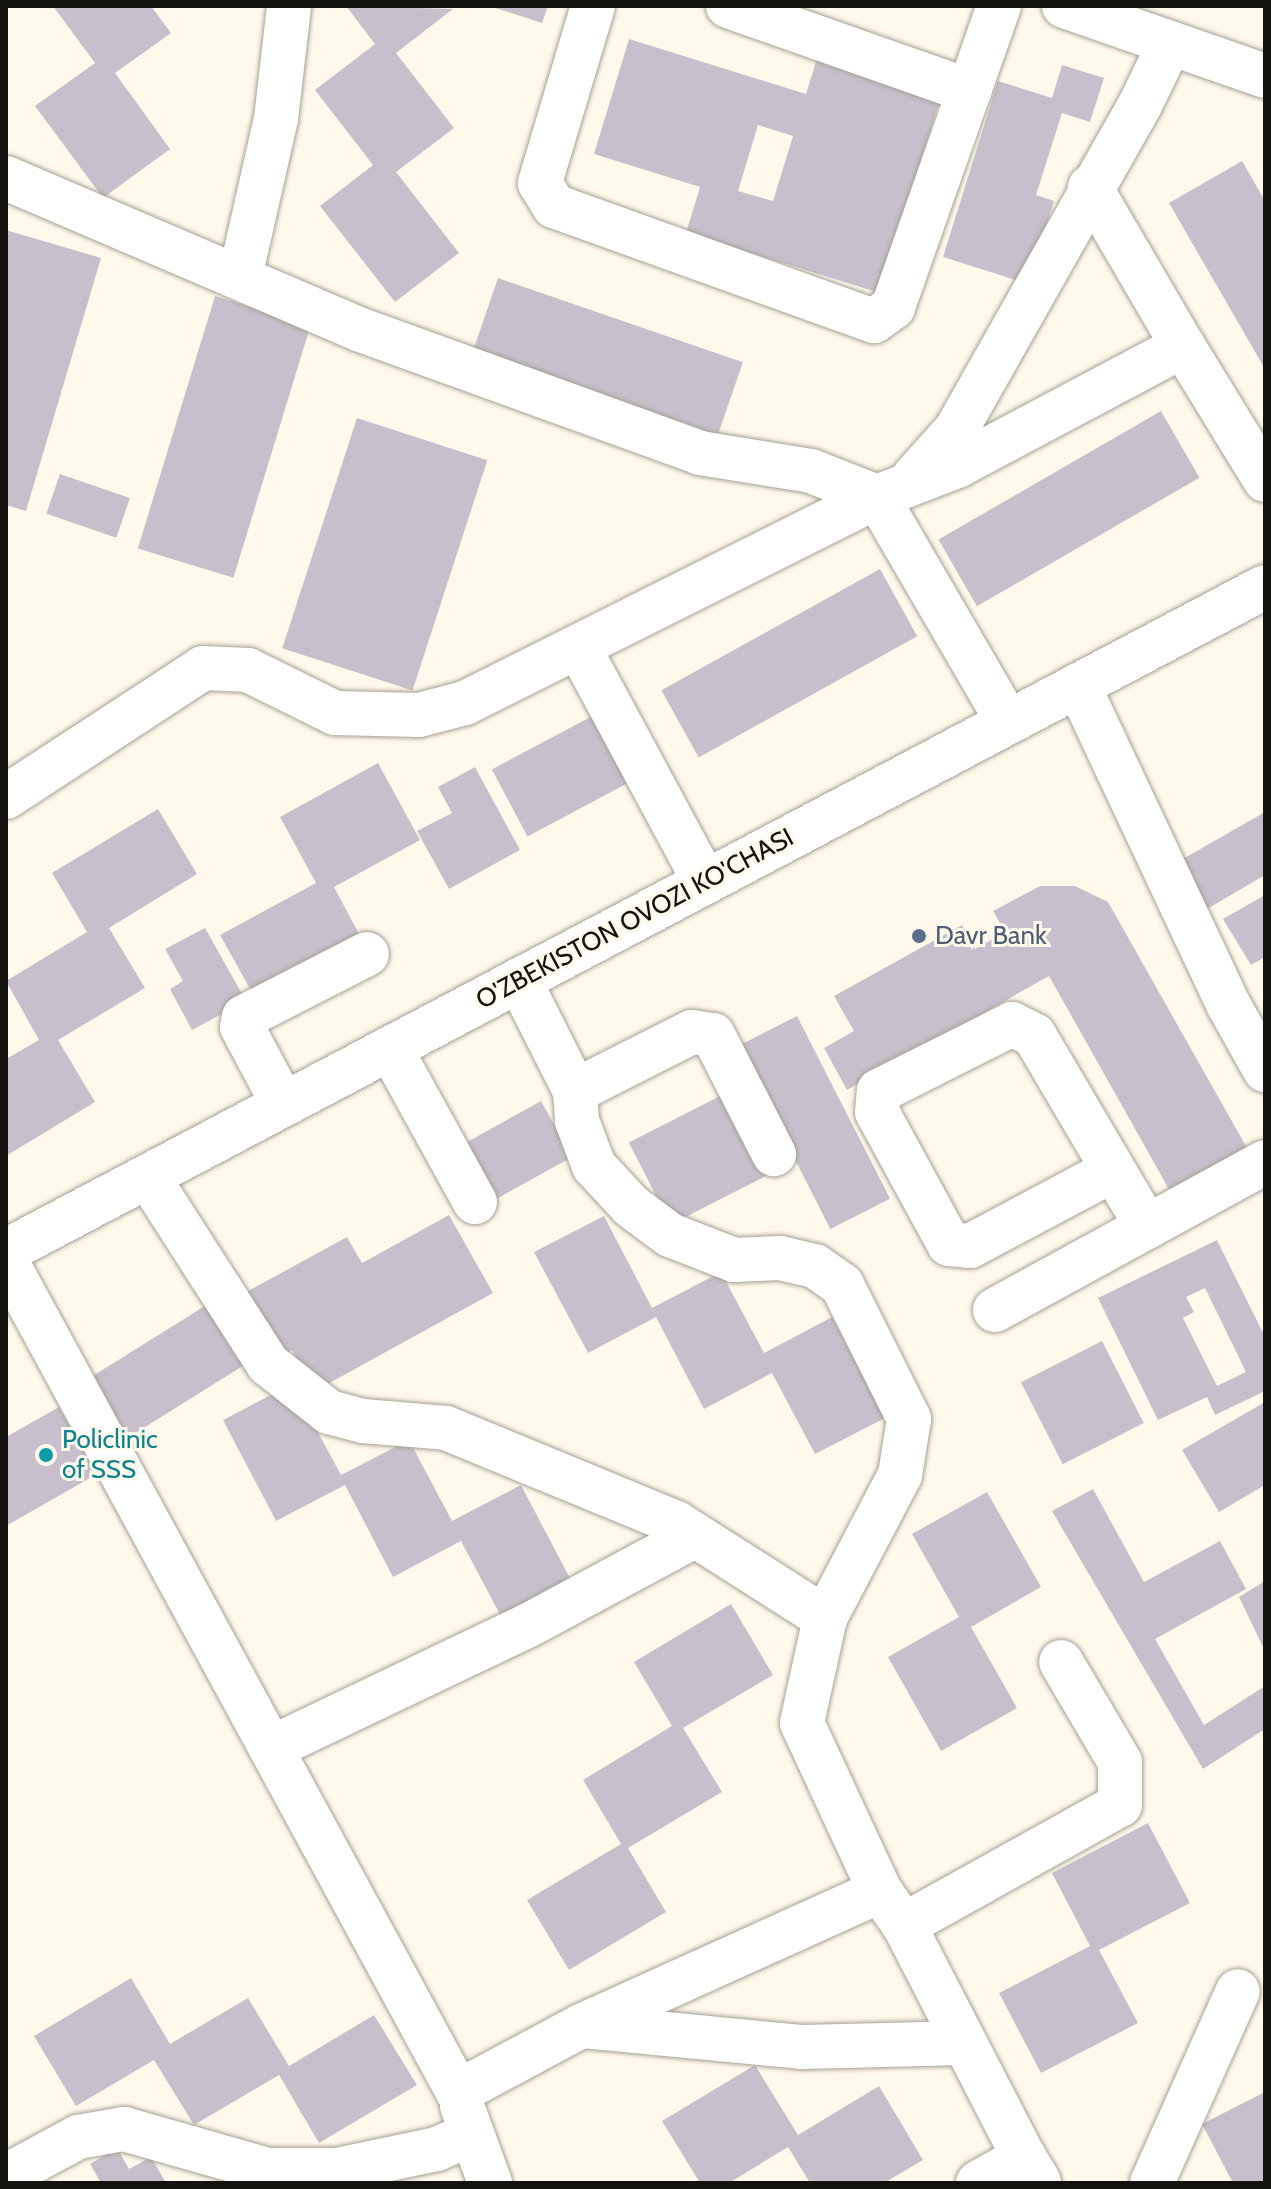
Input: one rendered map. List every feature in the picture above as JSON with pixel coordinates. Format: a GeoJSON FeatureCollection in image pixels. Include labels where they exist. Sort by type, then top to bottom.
{"type":"FeatureCollection","features":[{"type":"Feature","properties":{"kind":"main road"},"geometry":{"type":"LineString","coordinates":[[240,277],[276,119],[289,6]]}},
{"type":"Feature","properties":{"kind":"main road"},"geometry":{"type":"LineString","coordinates":[[593,6],[540,183],[554,206],[856,319],[874,321],[893,307],[999,6]]}},
{"type":"Feature","properties":{"kind":"main road"},"geometry":{"type":"LineString","coordinates":[[728,6],[970,91]]}},
{"type":"Feature","properties":{"kind":"main road"},"geometry":{"type":"LineString","coordinates":[[1064,6],[1265,76]]}},
{"type":"Feature","properties":{"kind":"main road"},"geometry":{"type":"LineString","coordinates":[[892,491],[956,430],[1090,187],[1140,105],[1170,43]]}},
{"type":"Feature","properties":{"kind":"main road"},"geometry":{"type":"LineString","coordinates":[[6,178],[361,330],[700,453],[811,471],[892,491],[1008,722]]}},
{"type":"Feature","properties":{"kind":"main road"},"geometry":{"type":"LineString","coordinates":[[1090,187],[1265,480]]}},
{"type":"Feature","properties":{"kind":"main road"},"geometry":{"type":"LineString","coordinates":[[6,797],[203,668],[248,670],[335,713],[419,715],[465,703],[892,491],[957,466],[1183,346]]}},
{"type":"Feature","properties":{"kind":"main road","name":"O'ZBEKISTON OVOZI KO'CHASI"},"geometry":{"type":"LineString","coordinates":[[6,1251],[1265,587]]}},
{"type":"Feature","properties":{"kind":"main road"},"geometry":{"type":"LineString","coordinates":[[579,648],[705,882]]}},
{"type":"Feature","properties":{"kind":"main road"},"geometry":{"type":"LineString","coordinates":[[1078,685],[1228,1004],[1265,1070]]}},
{"type":"Feature","properties":{"kind":"main road"},"geometry":{"type":"LineString","coordinates":[[283,1104],[242,1027],[244,1017],[367,954]]}},
{"type":"Feature","properties":{"kind":"main road"},"geometry":{"type":"LineString","coordinates":[[519,980],[575,1091],[577,1121],[594,1166],[631,1206],[670,1235],[734,1260],[780,1258],[815,1266],[842,1285],[909,1419],[900,1475],[825,1618],[802,1723],[892,1908],[1031,2170],[978,2183]]}},
{"type":"Feature","properties":{"kind":"main road"},"geometry":{"type":"LineString","coordinates":[[1113,1170],[970,1246],[949,1244],[877,1112],[879,1091],[1012,1024],[1034,1035],[1147,1227]]}},
{"type":"Feature","properties":{"kind":"main road"},"geometry":{"type":"LineString","coordinates":[[575,1091],[692,1032],[713,1035],[774,1154]]}},
{"type":"Feature","properties":{"kind":"main road"},"geometry":{"type":"LineString","coordinates":[[390,1048],[475,1202]]}},
{"type":"Feature","properties":{"kind":"main road"},"geometry":{"type":"LineString","coordinates":[[995,1310],[1265,1162]]}},
{"type":"Feature","properties":{"kind":"main road"},"geometry":{"type":"LineString","coordinates":[[148,1177],[268,1364],[329,1412],[363,1421],[446,1428],[676,1523],[825,1618]]}},
{"type":"Feature","properties":{"kind":"main road"},"geometry":{"type":"LineString","coordinates":[[6,1261],[458,2092],[490,2183]]}},
{"type":"Feature","properties":{"kind":"main road"},"geometry":{"type":"LineString","coordinates":[[271,1748],[529,1625],[694,1536]]}},
{"type":"Feature","properties":{"kind":"main road"},"geometry":{"type":"LineString","coordinates":[[458,2092],[581,2026],[892,1908],[1120,1805],[1120,1762],[1061,1662]]}},
{"type":"Feature","properties":{"kind":"main road"},"geometry":{"type":"LineString","coordinates":[[1152,2183],[1238,1991]]}},
{"type":"Feature","properties":{"kind":"main road"},"geometry":{"type":"LineString","coordinates":[[581,2026],[803,2047],[964,2043]]}},
{"type":"Feature","properties":{"kind":"main road"},"geometry":{"type":"LineString","coordinates":[[6,2176],[78,2137],[124,2129],[268,2170],[337,2170],[437,2149],[471,2134]]}},
{"type":"Feature","properties":{"kind":"building"},"geometry":{"type":"Polygon","coordinates":[[[53,6],[151,6],[171,33],[115,73],[170,149],[103,198],[35,106],[95,63],[53,6]]]}},
{"type":"Feature","properties":{"kind":"building"},"geometry":{"type":"Polygon","coordinates":[[[346,6],[453,9],[396,53],[454,128],[396,172],[459,253],[395,302],[320,206],[373,165],[315,90],[375,44],[346,6]]]}},
{"type":"Feature","properties":{"kind":"building"},"geometry":{"type":"Polygon","coordinates":[[[489,6],[548,6],[542,23],[489,6]]]}},
{"type":"Feature","properties":{"kind":"building"},"geometry":{"type":"Polygon","coordinates":[[[629,39],[806,94],[818,55],[942,93],[880,293],[686,233],[700,187],[594,154],[629,39]],[[758,125],[738,191],[773,201],[793,136],[758,125]]]}},
{"type":"Feature","properties":{"kind":"building"},"geometry":{"type":"Polygon","coordinates":[[[1062,65],[1104,78],[1090,122],[1062,113],[1036,195],[1054,201],[1028,284],[943,257],[998,81],[1052,98],[1062,65]]]}},
{"type":"Feature","properties":{"kind":"building"},"geometry":{"type":"Polygon","coordinates":[[[1242,161],[1265,201],[1265,369],[1169,203],[1242,161]]]}},
{"type":"Feature","properties":{"kind":"building"},"geometry":{"type":"Polygon","coordinates":[[[6,230],[101,258],[26,511],[6,505],[6,230]]]}},
{"type":"Feature","properties":{"kind":"building"},"geometry":{"type":"Polygon","coordinates":[[[498,278],[743,362],[716,442],[471,357],[498,278]]]}},
{"type":"Feature","properties":{"kind":"building"},"geometry":{"type":"Polygon","coordinates":[[[215,296],[311,325],[233,578],[138,548],[215,296]]]}},
{"type":"Feature","properties":{"kind":"building"},"geometry":{"type":"Polygon","coordinates":[[[1161,411],[1200,478],[977,606],[938,540],[1161,411]]]}},
{"type":"Feature","properties":{"kind":"building"},"geometry":{"type":"Polygon","coordinates":[[[357,418],[487,460],[413,690],[282,648],[357,418]]]}},
{"type":"Feature","properties":{"kind":"building"},"geometry":{"type":"Polygon","coordinates":[[[60,474],[130,498],[116,538],[46,514],[60,474]]]}},
{"type":"Feature","properties":{"kind":"building"},"geometry":{"type":"Polygon","coordinates":[[[880,569],[917,636],[699,758],[661,690],[880,569]]]}},
{"type":"Feature","properties":{"kind":"building"},"geometry":{"type":"Polygon","coordinates":[[[596,714],[632,781],[527,837],[492,769],[596,714]]]}},
{"type":"Feature","properties":{"kind":"building"},"geometry":{"type":"Polygon","coordinates":[[[378,763],[420,840],[334,887],[366,947],[259,1005],[220,935],[316,883],[280,817],[378,763]]]}},
{"type":"Feature","properties":{"kind":"building"},"geometry":{"type":"Polygon","coordinates":[[[475,767],[520,850],[449,889],[417,831],[452,813],[438,787],[475,767]]]}},
{"type":"Feature","properties":{"kind":"building"},"geometry":{"type":"Polygon","coordinates":[[[158,809],[197,874],[109,928],[145,988],[58,1040],[95,1102],[6,1156],[6,1059],[39,1040],[6,981],[87,932],[52,873],[158,809]]]}},
{"type":"Feature","properties":{"kind":"building"},"geometry":{"type":"Polygon","coordinates":[[[1265,812],[1265,875],[1202,912],[1174,864],[1265,812]]]}},
{"type":"Feature","properties":{"kind":"building"},"geometry":{"type":"Polygon","coordinates":[[[1040,886],[1075,886],[1108,902],[1247,1148],[1170,1191],[1049,976],[847,1090],[824,1048],[854,1031],[834,996],[962,925],[975,949],[1005,932],[993,911],[1040,886]]]}},
{"type":"Feature","properties":{"kind":"building"},"geometry":{"type":"Polygon","coordinates":[[[1265,895],[1265,957],[1251,965],[1223,919],[1265,895]]]}},
{"type":"Feature","properties":{"kind":"building"},"geometry":{"type":"Polygon","coordinates":[[[205,928],[246,1001],[192,1030],[170,989],[183,981],[165,949],[205,928]]]}},
{"type":"Feature","properties":{"kind":"building"},"geometry":{"type":"Polygon","coordinates":[[[797,1016],[890,1199],[830,1229],[737,1046],[797,1016]]]}},
{"type":"Feature","properties":{"kind":"building"},"geometry":{"type":"Polygon","coordinates":[[[726,1093],[768,1175],[671,1224],[629,1142],[726,1093]]]}},
{"type":"Feature","properties":{"kind":"building"},"geometry":{"type":"Polygon","coordinates":[[[541,1101],[572,1157],[497,1199],[466,1143],[541,1101]]]}},
{"type":"Feature","properties":{"kind":"building"},"geometry":{"type":"Polygon","coordinates":[[[449,1215],[493,1293],[315,1391],[292,1350],[275,1359],[239,1296],[347,1237],[362,1263],[449,1215]]]}},
{"type":"Feature","properties":{"kind":"building"},"geometry":{"type":"Polygon","coordinates":[[[604,1216],[652,1308],[721,1272],[764,1353],[832,1317],[885,1418],[815,1454],[772,1373],[704,1409],[656,1317],[588,1353],[534,1252],[604,1216]]]}},
{"type":"Feature","properties":{"kind":"building"},"geometry":{"type":"Polygon","coordinates":[[[1217,1240],[1265,1337],[1265,1391],[1215,1415],[1207,1397],[1158,1420],[1098,1298],[1217,1240]],[[1205,1288],[1186,1297],[1194,1312],[1183,1318],[1217,1386],[1246,1372],[1205,1288]]]}},
{"type":"Feature","properties":{"kind":"building"},"geometry":{"type":"Polygon","coordinates":[[[216,1299],[254,1359],[125,1440],[87,1380],[216,1299]]]}},
{"type":"Feature","properties":{"kind":"building"},"geometry":{"type":"Polygon","coordinates":[[[1102,1341],[1144,1423],[1063,1464],[1021,1382],[1102,1341]]]}},
{"type":"Feature","properties":{"kind":"building"},"geometry":{"type":"Polygon","coordinates":[[[292,1384],[341,1475],[409,1440],[452,1521],[521,1485],[574,1586],[504,1622],[461,1541],[393,1577],[345,1485],[276,1521],[223,1420],[292,1384]]]}},
{"type":"Feature","properties":{"kind":"building"},"geometry":{"type":"Polygon","coordinates":[[[1265,1402],[1265,1485],[1219,1512],[1182,1450],[1265,1402]]]}},
{"type":"Feature","properties":{"kind":"building","name":"Policlinic of SSS"},"geometry":{"type":"Polygon","coordinates":[[[59,1407],[97,1474],[6,1526],[6,1437],[59,1407]]]}},
{"type":"Feature","properties":{"kind":"building"},"geometry":{"type":"Polygon","coordinates":[[[1093,1489],[1144,1582],[1220,1541],[1246,1589],[1155,1639],[1204,1725],[1265,1686],[1265,1729],[1203,1769],[1052,1511],[1093,1489]]]}},
{"type":"Feature","properties":{"kind":"building"},"geometry":{"type":"Polygon","coordinates":[[[987,1492],[1041,1587],[971,1627],[1017,1708],[941,1751],[888,1657],[959,1617],[912,1534],[987,1492]]]}},
{"type":"Feature","properties":{"kind":"building"},"geometry":{"type":"Polygon","coordinates":[[[1265,1581],[1265,1651],[1239,1597],[1265,1581]]]}},
{"type":"Feature","properties":{"kind":"building"},"geometry":{"type":"Polygon","coordinates":[[[731,1604],[773,1675],[683,1728],[722,1792],[628,1848],[666,1912],[569,1970],[527,1900],[621,1844],[583,1780],[672,1726],[634,1662],[731,1604]]]}},
{"type":"Feature","properties":{"kind":"building"},"geometry":{"type":"Polygon","coordinates":[[[1148,1823],[1190,1903],[1099,1950],[1138,2023],[1041,2073],[999,1993],[1090,1946],[1052,1873],[1148,1823]]]}},
{"type":"Feature","properties":{"kind":"building"},"geometry":{"type":"Polygon","coordinates":[[[131,1978],[170,2044],[248,1998],[289,2066],[374,2015],[417,2085],[319,2143],[279,2075],[194,2125],[154,2060],[76,2106],[34,2036],[131,1978]]]}},
{"type":"Feature","properties":{"kind":"building"},"geometry":{"type":"Polygon","coordinates":[[[755,2065],[798,2135],[879,2086],[923,2160],[884,2183],[810,2183],[788,2147],[729,2183],[700,2183],[662,2121],[755,2065]]]}},
{"type":"Feature","properties":{"kind":"building"},"geometry":{"type":"Polygon","coordinates":[[[1265,2092],[1265,2183],[1233,2183],[1202,2124],[1265,2092]]]}},
{"type":"Feature","properties":{"kind":"building"},"geometry":{"type":"Polygon","coordinates":[[[117,2148],[129,2169],[151,2157],[166,2183],[101,2183],[90,2164],[117,2148]]]}},
{"type":"Feature","properties":{"kind":"place","name":"Davr Bank"},"geometry":{"type":"Point","coordinates":[919,936]}},
{"type":"Feature","properties":{"kind":"place","name":"Policlinic of SSS"},"geometry":{"type":"Point","coordinates":[46,1455]}}]}
